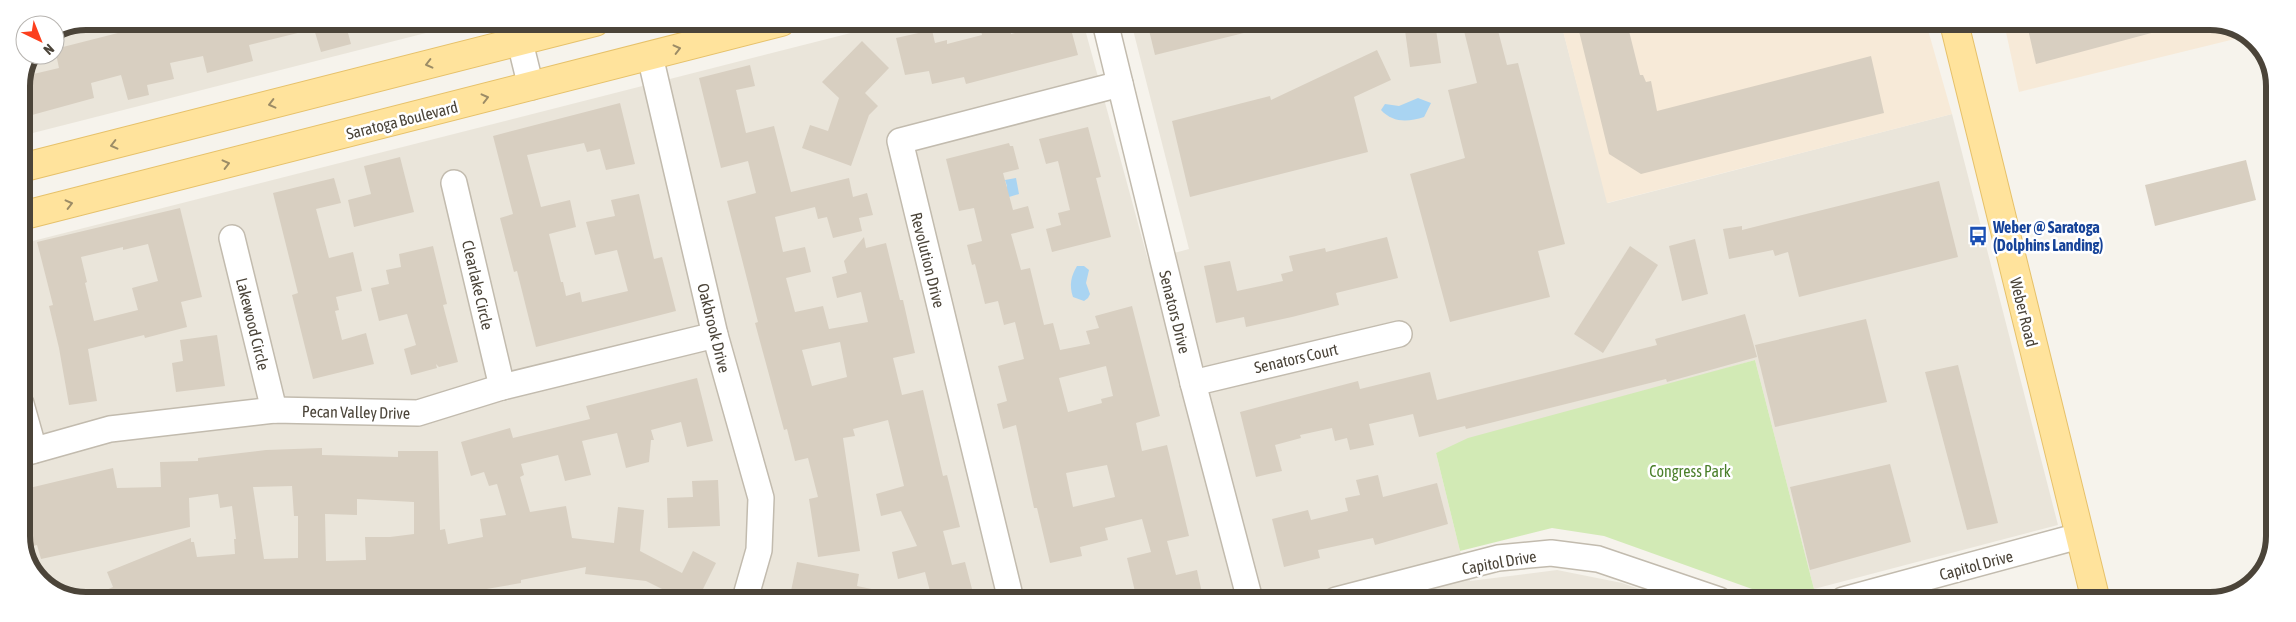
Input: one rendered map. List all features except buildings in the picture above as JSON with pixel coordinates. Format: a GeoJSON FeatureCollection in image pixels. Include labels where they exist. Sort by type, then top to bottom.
{"type":"FeatureCollection","features":[{"type":"Feature","properties":{"kind":"main road","name":"Saratoga Boulevard"},"geometry":{"type":"LineString","coordinates":[[30,214],[751,30]]}},
{"type":"Feature","properties":{"kind":"main road","name":"Weber Road"},"geometry":{"type":"LineString","coordinates":[[1956,30],[2094,592]]}},
{"type":"Feature","properties":{"kind":"main road"},"geometry":{"type":"LineString","coordinates":[[30,166],[518,31]]}},
{"type":"Feature","properties":{"kind":"street","name":"Senators Drive"},"geometry":{"type":"LineString","coordinates":[[1107,30],[1193,383],[1248,592]]}},
{"type":"Feature","properties":{"kind":"street"},"geometry":{"type":"LineString","coordinates":[[518,31],[531,87]]}},
{"type":"Feature","properties":{"kind":"street","name":"Oakbrook Drive"},"geometry":{"type":"LineString","coordinates":[[650,56],[715,335],[761,498],[759,550],[747,592]]}},
{"type":"Feature","properties":{"kind":"street","name":"Revolution Drive"},"geometry":{"type":"LineString","coordinates":[[1009,592],[900,141],[1120,84]]}},
{"type":"Feature","properties":{"kind":"street","name":"Clearlake Circle"},"geometry":{"type":"LineString","coordinates":[[454,183],[502,387]]}},
{"type":"Feature","properties":{"kind":"street","name":"Lakewood Circle"},"geometry":{"type":"LineString","coordinates":[[232,238],[274,410]]}},
{"type":"Feature","properties":{"kind":"street","name":"Senators Court"},"geometry":{"type":"LineString","coordinates":[[1193,383],[1399,334]]}},
{"type":"Feature","properties":{"kind":"street","name":"Pecan Valley Drive"},"geometry":{"type":"LineString","coordinates":[[30,451],[110,429],[274,410],[418,413],[502,387],[715,335]]}},
{"type":"Feature","properties":{"kind":"street","name":"Capitol Drive"},"geometry":{"type":"LineString","coordinates":[[1872,592],[2079,536]]}},
{"type":"Feature","properties":{"kind":"street","name":"Capitol Drive"},"geometry":{"type":"LineString","coordinates":[[1367,592],[1498,558],[1550,553],[1598,559],[1695,592]]}},
{"type":"Feature","properties":{"kind":"shaded area"},"geometry":{"type":"Polygon","coordinates":[[[438,30],[30,134],[31,75],[34,65],[65,65],[65,34],[75,31],[438,30]]]}},
{"type":"Feature","properties":{"kind":"shaded area"},"geometry":{"type":"Polygon","coordinates":[[[863,30],[1085,30],[1148,260],[1189,249],[1133,30],[1563,30],[1608,203],[1952,114],[2058,525],[1814,589],[1755,360],[1436,453],[1460,551],[1470,581],[1557,570],[1622,583],[1648,592],[79,592],[65,588],[46,576],[38,564],[31,547],[30,242],[863,30]]]}},
{"type":"Feature","properties":{"kind":"shaded area"},"geometry":{"type":"Polygon","coordinates":[[[1563,30],[1928,30],[1952,114],[1607,203],[1563,30]]]}},
{"type":"Feature","properties":{"kind":"shaded area"},"geometry":{"type":"Polygon","coordinates":[[[2006,30],[2217,30],[2239,38],[2019,92],[2006,30]]]}},
{"type":"Feature","properties":{"kind":"green space","name":"Congress Park"},"geometry":{"type":"Polygon","coordinates":[[[1755,360],[1814,589],[1760,592],[1604,536],[1552,528],[1460,551],[1436,453],[1468,438],[1755,360]]]}},
{"type":"Feature","properties":{"kind":"water"},"geometry":{"type":"Polygon","coordinates":[[[1418,98],[1431,103],[1424,117],[1401,120],[1391,117],[1381,110],[1385,104],[1399,106],[1418,98]]]}},
{"type":"Feature","properties":{"kind":"water"},"geometry":{"type":"Polygon","coordinates":[[[1016,178],[1019,194],[999,200],[1007,186],[1005,180],[1016,178]]]}},
{"type":"Feature","properties":{"kind":"water"},"geometry":{"type":"Polygon","coordinates":[[[1077,266],[1084,266],[1089,270],[1086,283],[1090,294],[1084,301],[1073,297],[1071,288],[1073,273],[1077,266]]]}},
{"type":"Feature","properties":{"kind":"place","name":"Weber @ Saratoga (Dolphins Landing)"},"geometry":{"type":"Point","coordinates":[1978,236]}}]}
